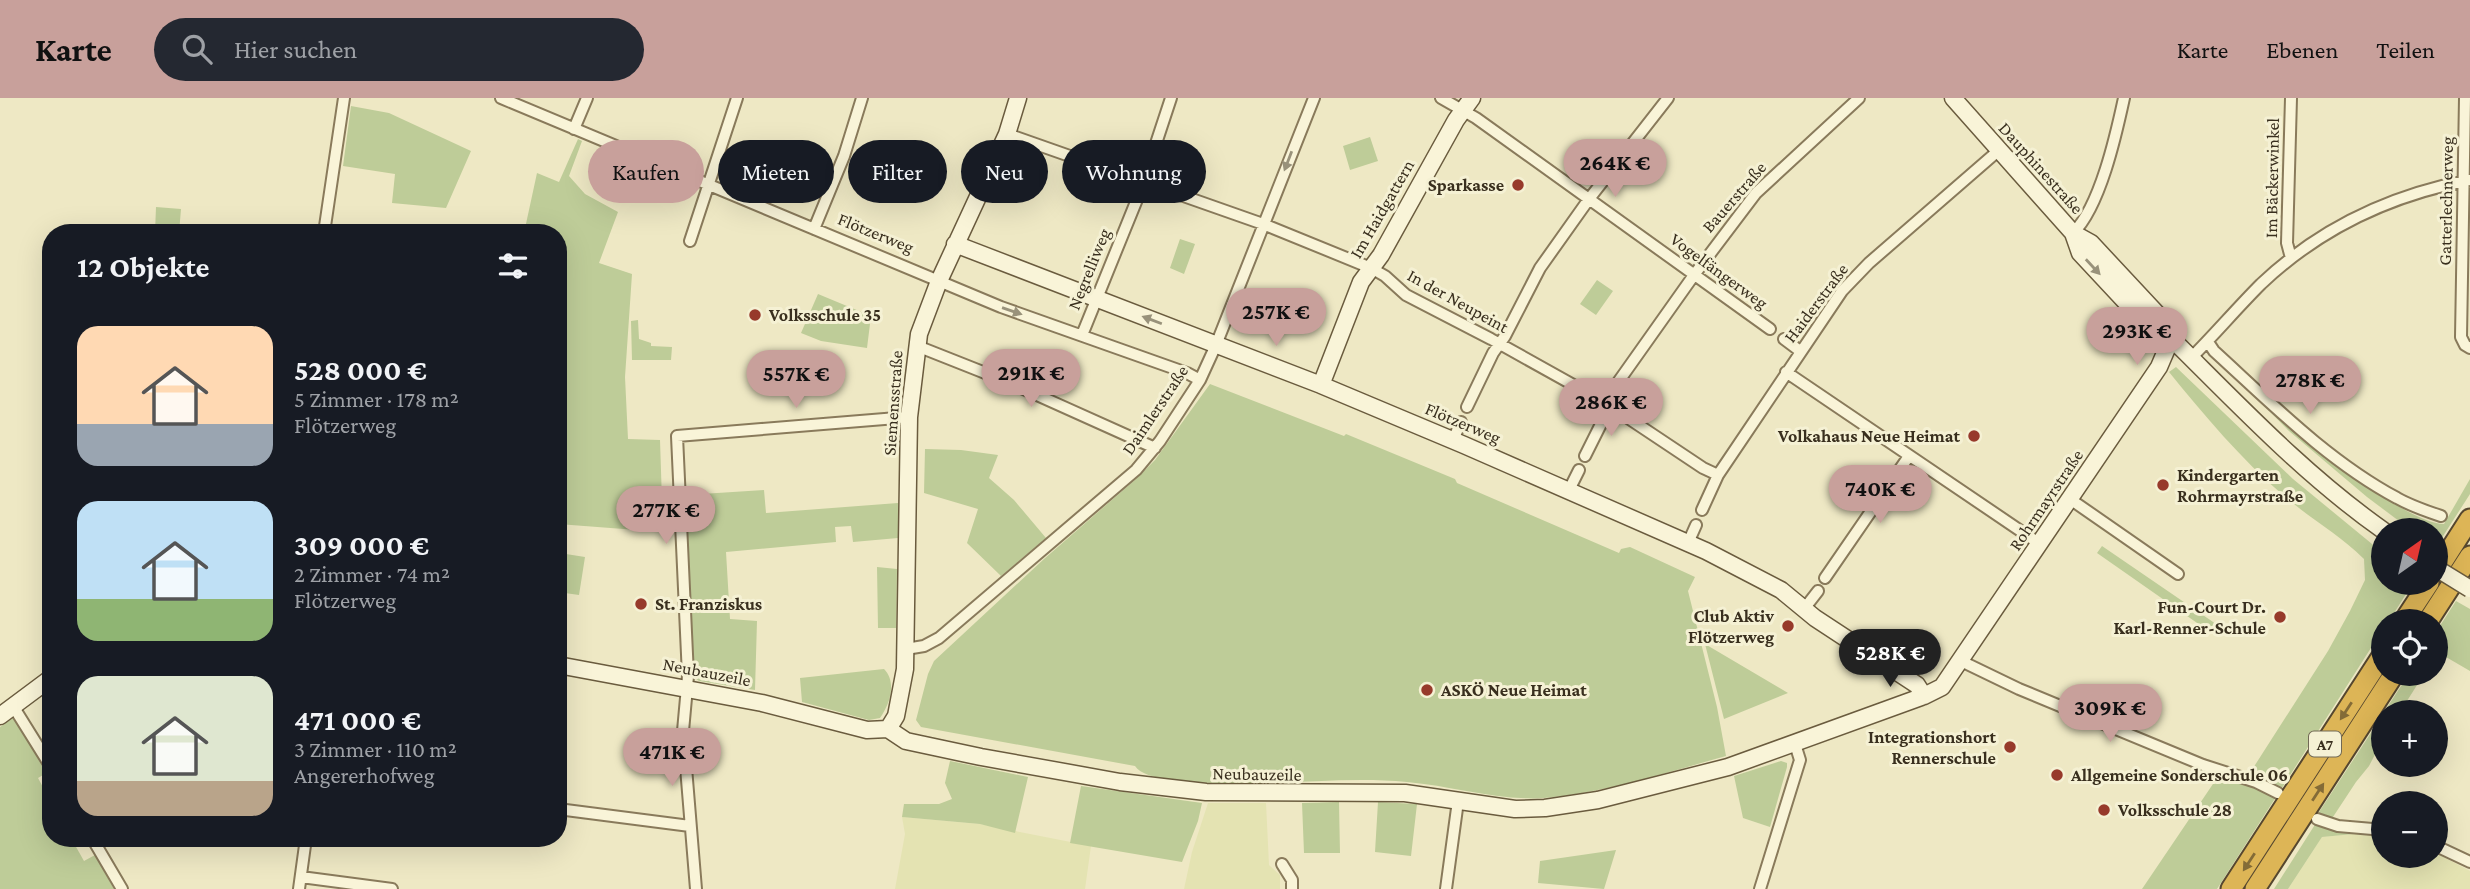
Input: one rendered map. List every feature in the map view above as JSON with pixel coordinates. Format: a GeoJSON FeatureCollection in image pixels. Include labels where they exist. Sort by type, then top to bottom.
{"type":"FeatureCollection","features":[{"type":"Feature","properties":{"kind":"highway"},"geometry":{"type":"LineString","coordinates":[[2448,552],[2470,519]]}},
{"type":"Feature","properties":{"kind":"highway"},"geometry":{"type":"LineString","coordinates":[[2436,609],[2470,556]]}},
{"type":"Feature","properties":{"kind":"highway","name":"A7"},"geometry":{"type":"LineString","coordinates":[[2231,889],[2371,673]]}},
{"type":"Feature","properties":{"kind":"highway","name":"A7"},"geometry":{"type":"LineString","coordinates":[[2255,889],[2386,686]]}},
{"type":"Feature","properties":{"kind":"street"},"geometry":{"type":"LineString","coordinates":[[325,224],[344,98]]}},
{"type":"Feature","properties":{"kind":"street","name":"Flötzerweg"},"geometry":{"type":"LineString","coordinates":[[501,98],[1001,307],[1200,380]]}},
{"type":"Feature","properties":{"kind":"street"},"geometry":{"type":"LineString","coordinates":[[574,129],[587,98]]}},
{"type":"Feature","properties":{"kind":"street"},"geometry":{"type":"LineString","coordinates":[[691,242],[737,98]]}},
{"type":"Feature","properties":{"kind":"street"},"geometry":{"type":"LineString","coordinates":[[814,229],[844,156],[862,98]]}},
{"type":"Feature","properties":{"kind":"street","name":"Siemensstraße"},"geometry":{"type":"LineString","coordinates":[[888,729],[896,712],[905,669],[909,417],[917,346],[922,322],[1007,134],[1018,98]]}},
{"type":"Feature","properties":{"kind":"street","name":"Negrelliweg"},"geometry":{"type":"LineString","coordinates":[[1157,140],[1171,98]]}},
{"type":"Feature","properties":{"kind":"street","name":"Daimlerstraße"},"geometry":{"type":"LineString","coordinates":[[906,649],[925,646],[939,638],[1123,482],[1155,447],[1200,380],[1216,345],[1314,98]]}},
{"type":"Feature","properties":{"kind":"street","name":"Vogelfängerweg"},"geometry":{"type":"LineString","coordinates":[[1441,98],[1468,104],[1589,199],[1770,330]]}},
{"type":"Feature","properties":{"kind":"street"},"geometry":{"type":"LineString","coordinates":[[1467,407],[1540,268],[1589,199],[1668,98]]}},
{"type":"Feature","properties":{"kind":"street","name":"Bauerstraße"},"geometry":{"type":"LineString","coordinates":[[1585,456],[1607,404],[1693,275],[1761,188],[1859,98]]}},
{"type":"Feature","properties":{"kind":"street","name":"Dauphinestraße"},"geometry":{"type":"LineString","coordinates":[[1953,98],[2073,233],[2091,243],[2160,317],[2169,337],[2286,452],[2323,485],[2371,521]]}},
{"type":"Feature","properties":{"kind":"street"},"geometry":{"type":"LineString","coordinates":[[2073,233],[2087,216],[2105,169],[2124,98]]}},
{"type":"Feature","properties":{"kind":"street","name":"Im Bäckerwinkel"},"geometry":{"type":"LineString","coordinates":[[2291,98],[2287,243],[2291,258]]}},
{"type":"Feature","properties":{"kind":"street","name":"Gatterlechnerweg"},"geometry":{"type":"LineString","coordinates":[[2465,98],[2466,304],[2461,337],[2470,348]]}},
{"type":"Feature","properties":{"kind":"street","name":"Im Haidgattern"},"geometry":{"type":"LineString","coordinates":[[1321,385],[1361,282],[1468,104]]}},
{"type":"Feature","properties":{"kind":"street","name":"In der Neupeint"},"geometry":{"type":"LineString","coordinates":[[1007,134],[1062,153]]}},
{"type":"Feature","properties":{"kind":"street","name":"Haiderstraße"},"geometry":{"type":"LineString","coordinates":[[1702,510],[1718,475],[1842,291],[1869,263],[1998,151]]}},
{"type":"Feature","properties":{"kind":"street"},"geometry":{"type":"LineString","coordinates":[[2191,358],[2255,290],[2291,258],[2328,232],[2371,209],[2419,192],[2467,181]]}},
{"type":"Feature","properties":{"kind":"street","name":"Negrelliweg"},"geometry":{"type":"LineString","coordinates":[[1082,335],[1134,203]]}},
{"type":"Feature","properties":{"kind":"street","name":"In der Neupeint"},"geometry":{"type":"LineString","coordinates":[[1203,203],[1371,268],[1385,276],[1406,295],[1607,404],[1703,468],[1718,475]]}},
{"type":"Feature","properties":{"kind":"street","name":"Flötzerweg"},"geometry":{"type":"LineString","coordinates":[[955,244],[1321,385],[1688,543],[1781,590],[1804,609],[1917,685],[1924,696]]}},
{"type":"Feature","properties":{"kind":"street","name":"Rohrmayrstraße"},"geometry":{"type":"LineString","coordinates":[[1948,680],[2159,367],[2169,337]]}},
{"type":"Feature","properties":{"kind":"street"},"geometry":{"type":"LineString","coordinates":[[1784,339],[1800,351]]}},
{"type":"Feature","properties":{"kind":"street"},"geometry":{"type":"LineString","coordinates":[[2208,342],[2214,351],[2283,414],[2351,468],[2398,499],[2441,516]]}},
{"type":"Feature","properties":{"kind":"street"},"geometry":{"type":"LineString","coordinates":[[917,346],[1008,382],[1155,447]]}},
{"type":"Feature","properties":{"kind":"street"},"geometry":{"type":"LineString","coordinates":[[1786,372],[2040,544]]}},
{"type":"Feature","properties":{"kind":"street"},"geometry":{"type":"LineString","coordinates":[[696,889],[683,724],[688,676],[677,436],[909,417]]}},
{"type":"Feature","properties":{"kind":"street"},"geometry":{"type":"LineString","coordinates":[[1453,440],[1461,422]]}},
{"type":"Feature","properties":{"kind":"street"},"geometry":{"type":"LineString","coordinates":[[1825,578],[1909,456]]}},
{"type":"Feature","properties":{"kind":"street"},"geometry":{"type":"LineString","coordinates":[[1569,490],[1579,470]]}},
{"type":"Feature","properties":{"kind":"street"},"geometry":{"type":"LineString","coordinates":[[2070,499],[2178,574]]}},
{"type":"Feature","properties":{"kind":"street"},"geometry":{"type":"LineString","coordinates":[[1688,543],[1696,525]]}},
{"type":"Feature","properties":{"kind":"street"},"geometry":{"type":"LineString","coordinates":[[2448,577],[2470,589]]}},
{"type":"Feature","properties":{"kind":"street"},"geometry":{"type":"LineString","coordinates":[[1804,609],[1818,591]]}},
{"type":"Feature","properties":{"kind":"street"},"geometry":{"type":"LineString","coordinates":[[1961,661],[2019,689],[2278,793]]}},
{"type":"Feature","properties":{"kind":"street","name":"Neubauzeile"},"geometry":{"type":"LineString","coordinates":[[567,667],[762,703],[867,730],[888,729],[906,741],[1076,775],[1206,792],[1405,793],[1515,809],[1569,805],[1640,791],[1706,773],[1795,744],[1924,696],[1942,687],[1948,680]]}},
{"type":"Feature","properties":{"kind":"street"},"geometry":{"type":"LineString","coordinates":[[42,685],[4,713],[42,757]]}},
{"type":"Feature","properties":{"kind":"street"},"geometry":{"type":"LineString","coordinates":[[1760,889],[1800,760],[1795,744]]}},
{"type":"Feature","properties":{"kind":"street"},"geometry":{"type":"LineString","coordinates":[[1446,889],[1458,801]]}},
{"type":"Feature","properties":{"kind":"street"},"geometry":{"type":"LineString","coordinates":[[567,810],[691,826]]}},
{"type":"Feature","properties":{"kind":"street"},"geometry":{"type":"LineString","coordinates":[[2317,819],[2338,826],[2371,829]]}},
{"type":"Feature","properties":{"kind":"street"},"geometry":{"type":"LineString","coordinates":[[97,847],[122,889]]}},
{"type":"Feature","properties":{"kind":"street"},"geometry":{"type":"LineString","coordinates":[[299,889],[305,847]]}},
{"type":"Feature","properties":{"kind":"street"},"geometry":{"type":"LineString","coordinates":[[2448,852],[2470,862]]}},
{"type":"Feature","properties":{"kind":"street"},"geometry":{"type":"LineString","coordinates":[[1282,864],[1292,880],[1292,889]]}},
{"type":"Feature","properties":{"kind":"street"},"geometry":{"type":"LineString","coordinates":[[301,877],[392,889]]}},
{"type":"Feature","properties":{"kind":"green space"},"geometry":{"type":"Polygon","coordinates":[[[351,106],[389,113],[471,151],[446,208],[392,203],[395,174],[343,166],[351,106]]]}},
{"type":"Feature","properties":{"kind":"green space"},"geometry":{"type":"Polygon","coordinates":[[[1370,137],[1378,161],[1350,170],[1343,146],[1370,137]]]}},
{"type":"Feature","properties":{"kind":"green space"},"geometry":{"type":"Polygon","coordinates":[[[578,139],[582,141],[569,176],[588,196],[588,203],[602,203],[618,212],[599,263],[632,274],[625,377],[628,439],[660,440],[663,532],[567,525],[567,224],[526,224],[537,173],[559,182],[578,139]]]}},
{"type":"Feature","properties":{"kind":"green space"},"geometry":{"type":"Polygon","coordinates":[[[156,207],[181,209],[180,224],[155,224],[156,207]]]}},
{"type":"Feature","properties":{"kind":"green space"},"geometry":{"type":"Polygon","coordinates":[[[1180,239],[1195,244],[1184,274],[1170,268],[1180,239]]]}},
{"type":"Feature","properties":{"kind":"green space"},"geometry":{"type":"Polygon","coordinates":[[[1597,280],[1613,291],[1596,315],[1580,304],[1597,280]]]}},
{"type":"Feature","properties":{"kind":"green space"},"geometry":{"type":"Polygon","coordinates":[[[818,294],[871,316],[867,348],[821,341],[801,333],[818,294]]]}},
{"type":"Feature","properties":{"kind":"green space"},"geometry":{"type":"Polygon","coordinates":[[[638,320],[639,339],[651,343],[651,346],[672,347],[671,360],[632,360],[631,321],[638,320]]]}},
{"type":"Feature","properties":{"kind":"green space"},"geometry":{"type":"Polygon","coordinates":[[[2211,352],[2290,423],[2359,479],[2421,518],[2395,518],[2289,431],[2211,352]]]}},
{"type":"Feature","properties":{"kind":"green space"},"geometry":{"type":"Polygon","coordinates":[[[2176,367],[2293,479],[2371,543],[2371,595],[2405,595],[2397,609],[2371,609],[2371,648],[2280,791],[2248,776],[2328,651],[2350,611],[2365,580],[2364,559],[2252,467],[2169,372],[2176,367]]]}},
{"type":"Feature","properties":{"kind":"green space"},"geometry":{"type":"Polygon","coordinates":[[[1210,384],[1344,436],[1346,434],[1455,479],[1457,483],[1619,553],[1621,549],[1630,547],[1695,577],[1688,591],[1717,707],[1726,756],[1613,787],[1544,798],[1527,798],[1388,781],[1226,783],[1171,780],[1155,777],[1135,766],[921,727],[916,720],[934,661],[1155,460],[1210,384]]]}},
{"type":"Feature","properties":{"kind":"green space"},"geometry":{"type":"Polygon","coordinates":[[[925,449],[998,455],[989,478],[1014,500],[1046,538],[1001,576],[967,543],[978,509],[924,493],[925,449]]]}},
{"type":"Feature","properties":{"kind":"green space"},"geometry":{"type":"Polygon","coordinates":[[[2470,479],[2470,494],[2448,528],[2447,518],[2470,479]]]}},
{"type":"Feature","properties":{"kind":"green space"},"geometry":{"type":"Polygon","coordinates":[[[764,490],[766,513],[898,503],[898,538],[853,542],[851,526],[835,527],[836,542],[726,552],[730,619],[757,621],[755,690],[699,681],[695,678],[693,666],[686,495],[764,490]]]}},
{"type":"Feature","properties":{"kind":"green space"},"geometry":{"type":"Polygon","coordinates":[[[2102,546],[2216,624],[2210,632],[2097,553],[2102,546]]]}},
{"type":"Feature","properties":{"kind":"green space"},"geometry":{"type":"Polygon","coordinates":[[[567,554],[585,557],[579,595],[567,593],[567,554]]]}},
{"type":"Feature","properties":{"kind":"green space"},"geometry":{"type":"Polygon","coordinates":[[[877,567],[897,569],[896,628],[878,628],[877,567]]]}},
{"type":"Feature","properties":{"kind":"green space"},"geometry":{"type":"Polygon","coordinates":[[[2456,601],[2470,609],[2470,671],[2448,658],[2448,613],[2456,601]]]}},
{"type":"Feature","properties":{"kind":"green space"},"geometry":{"type":"Polygon","coordinates":[[[1705,644],[1788,693],[1724,719],[1705,644]]]}},
{"type":"Feature","properties":{"kind":"green space"},"geometry":{"type":"Polygon","coordinates":[[[884,669],[890,680],[891,693],[880,718],[869,720],[802,702],[800,678],[884,669]]]}},
{"type":"Feature","properties":{"kind":"green space"},"geometry":{"type":"Polygon","coordinates":[[[2401,686],[2416,686],[2408,700],[2392,700],[2401,686]]]}},
{"type":"Feature","properties":{"kind":"green space"},"geometry":{"type":"Polygon","coordinates":[[[13,718],[18,721],[42,762],[42,776],[38,778],[42,785],[42,847],[76,847],[84,861],[95,855],[114,889],[0,889],[0,727],[13,718]]]}},
{"type":"Feature","properties":{"kind":"green space"},"geometry":{"type":"Polygon","coordinates":[[[2371,733],[2369,766],[2331,820],[2317,815],[2371,733]]]}},
{"type":"Feature","properties":{"kind":"green space"},"geometry":{"type":"Polygon","coordinates":[[[950,761],[1028,777],[1015,833],[980,824],[902,817],[904,804],[939,804],[952,799],[945,783],[950,761]]]}},
{"type":"Feature","properties":{"kind":"green space"},"geometry":{"type":"Polygon","coordinates":[[[1781,761],[1787,763],[1787,767],[1770,827],[1743,818],[1734,776],[1781,761]]]}},
{"type":"Feature","properties":{"kind":"green space"},"geometry":{"type":"Polygon","coordinates":[[[2226,776],[2266,789],[2276,797],[2217,889],[2142,889],[2217,778],[2226,776]]]}},
{"type":"Feature","properties":{"kind":"green space"},"geometry":{"type":"Polygon","coordinates":[[[1081,786],[1202,803],[1182,862],[1070,843],[1081,786]]]}},
{"type":"Feature","properties":{"kind":"green space"},"geometry":{"type":"Polygon","coordinates":[[[1339,802],[1340,853],[1304,853],[1302,803],[1339,802]]]}},
{"type":"Feature","properties":{"kind":"green space"},"geometry":{"type":"Polygon","coordinates":[[[1378,802],[1417,804],[1411,856],[1375,852],[1378,802]]]}},
{"type":"Feature","properties":{"kind":"green space"},"geometry":{"type":"Polygon","coordinates":[[[1208,803],[1266,803],[1269,865],[1280,875],[1280,889],[1184,889],[1192,852],[1208,803]]]}},
{"type":"Feature","properties":{"kind":"green space"},"geometry":{"type":"Polygon","coordinates":[[[902,817],[980,824],[1091,846],[1085,889],[895,889],[905,834],[902,817]]]}},
{"type":"Feature","properties":{"kind":"green space"},"geometry":{"type":"Polygon","coordinates":[[[2316,823],[2357,831],[2354,834],[2322,837],[2288,889],[2274,889],[2316,823]]]}},
{"type":"Feature","properties":{"kind":"green space"},"geometry":{"type":"Polygon","coordinates":[[[2357,831],[2371,833],[2371,868],[2448,868],[2448,859],[2470,871],[2470,889],[2288,889],[2322,837],[2354,834],[2357,831]]]}},
{"type":"Feature","properties":{"kind":"green space"},"geometry":{"type":"Polygon","coordinates":[[[1616,850],[1604,889],[1538,883],[1540,861],[1616,850]]]}},
{"type":"Feature","properties":{"kind":"place","name":"Sparkasse"},"geometry":{"type":"Point","coordinates":[1518,185]}},
{"type":"Feature","properties":{"kind":"place","name":"Volksschule 35"},"geometry":{"type":"Point","coordinates":[755,315]}},
{"type":"Feature","properties":{"kind":"place","name":"Volkahaus Neue Heimat"},"geometry":{"type":"Point","coordinates":[1974,436]}},
{"type":"Feature","properties":{"kind":"place","name":"Kindergarten Rohrmayrstraße"},"geometry":{"type":"Point","coordinates":[2163,485]}},
{"type":"Feature","properties":{"kind":"place","name":"St. Franziskus"},"geometry":{"type":"Point","coordinates":[641,604]}},
{"type":"Feature","properties":{"kind":"place","name":"Fun-Court Dr. Karl-Renner-Schule"},"geometry":{"type":"Point","coordinates":[2280,617]}},
{"type":"Feature","properties":{"kind":"place","name":"Club Aktiv Flötzerweg"},"geometry":{"type":"Point","coordinates":[1788,626]}},
{"type":"Feature","properties":{"kind":"place","name":"ASKÖ Neue Heimat"},"geometry":{"type":"Point","coordinates":[1427,690]}},
{"type":"Feature","properties":{"kind":"place","name":"Integrationshort Rennerschule"},"geometry":{"type":"Point","coordinates":[2010,747]}},
{"type":"Feature","properties":{"kind":"place","name":"Allgemeine Sonderschule 06"},"geometry":{"type":"Point","coordinates":[2057,775]}},
{"type":"Feature","properties":{"kind":"place","name":"Volksschule 28"},"geometry":{"type":"Point","coordinates":[2104,810]}}]}
